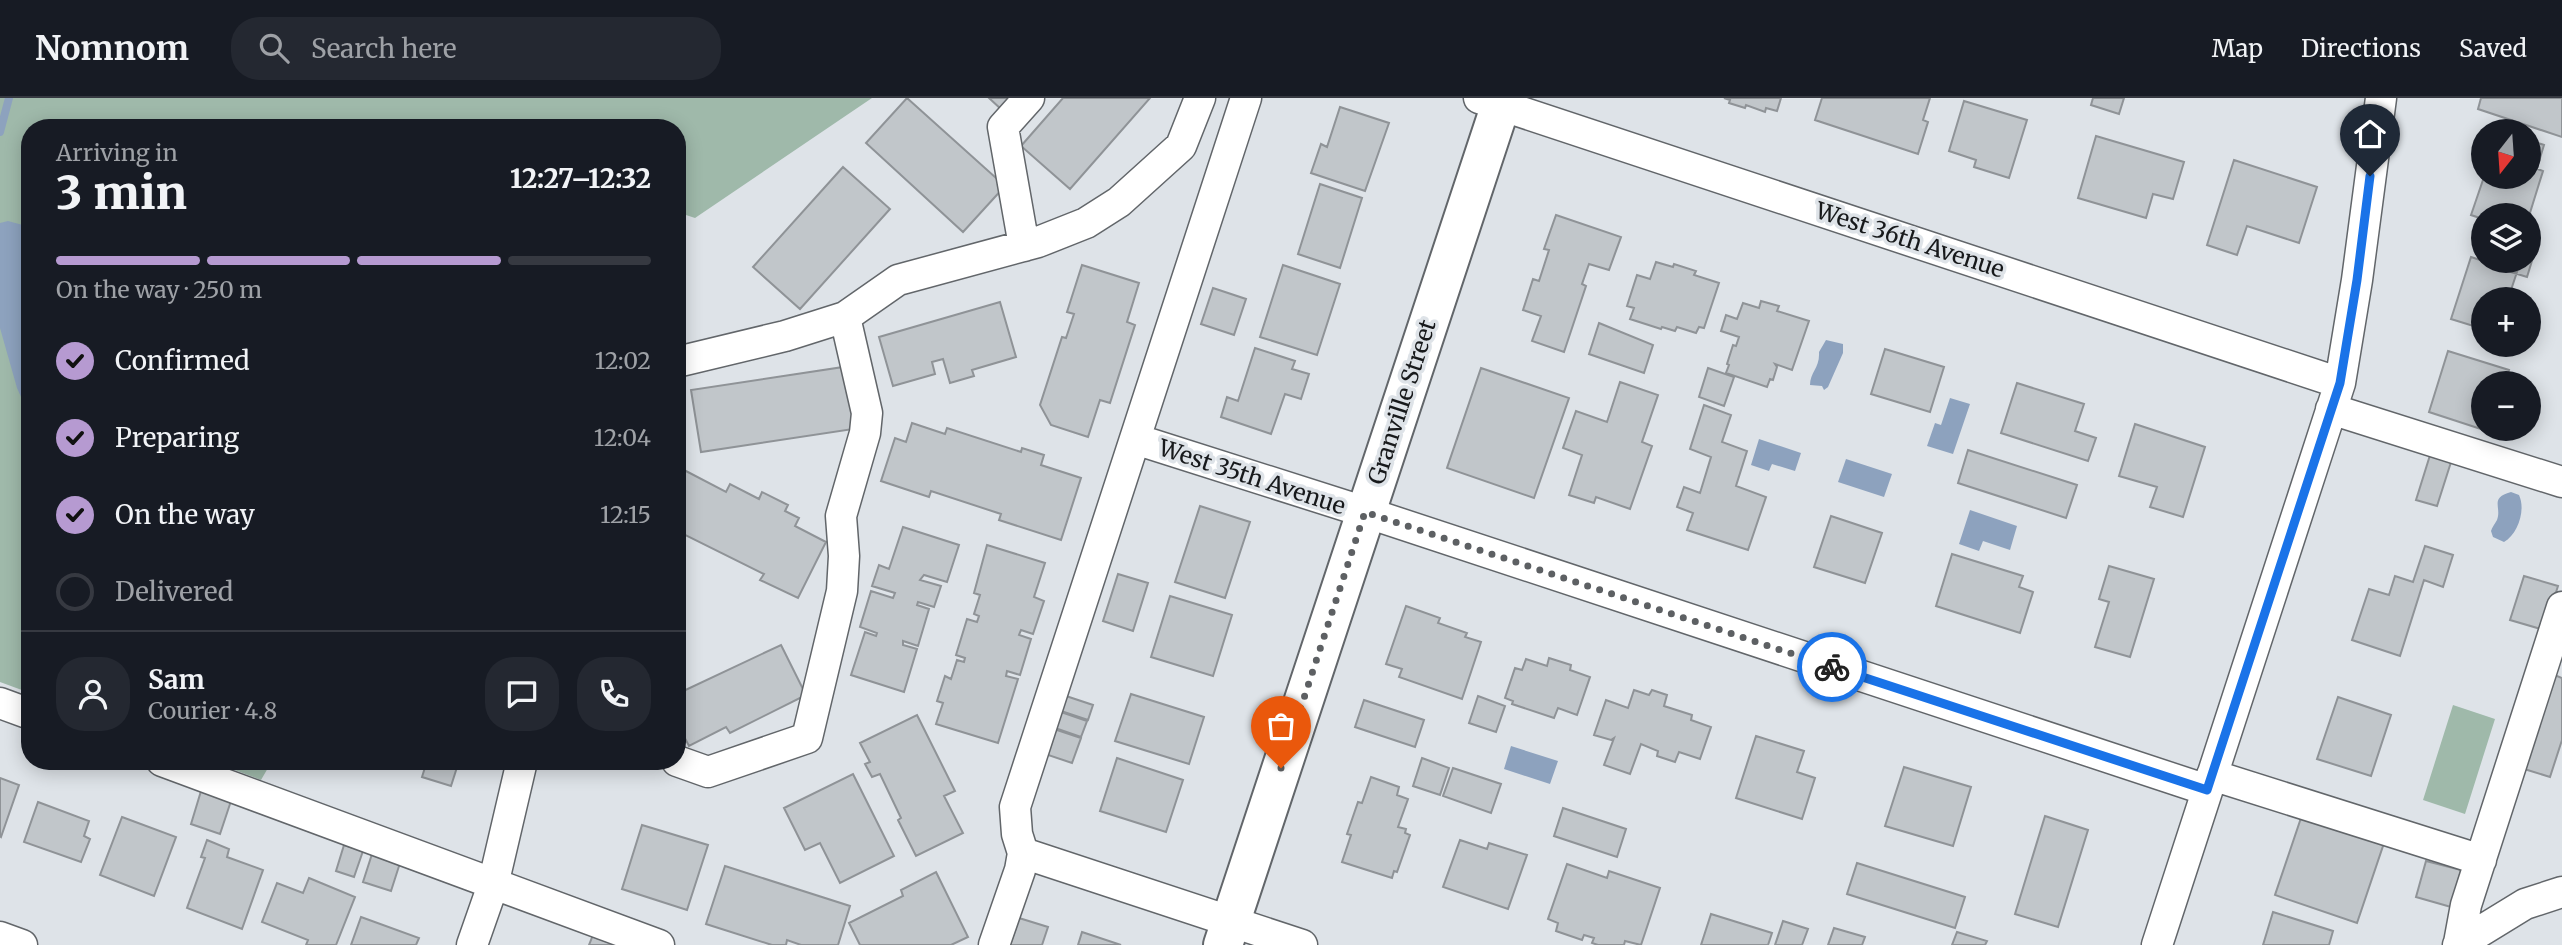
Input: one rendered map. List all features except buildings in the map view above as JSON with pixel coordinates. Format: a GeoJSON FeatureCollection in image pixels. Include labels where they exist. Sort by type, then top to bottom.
{"type":"FeatureCollection","features":[{"type":"Feature","properties":{"kind":"highway","name":"Granville Street"},"geometry":{"type":"LineString","coordinates":[[1226,933],[1365,512],[1494,100]]}},
{"type":"Feature","properties":{"kind":"street"},"geometry":{"type":"LineString","coordinates":[[1024,246],[1003,127],[1029,98]]}},
{"type":"Feature","properties":{"kind":"street"},"geometry":{"type":"LineString","coordinates":[[686,360],[785,336],[845,317],[898,280],[1024,246],[1086,223],[1119,202],[1181,146],[1200,98]]}},
{"type":"Feature","properties":{"kind":"street"},"geometry":{"type":"LineString","coordinates":[[994,945],[1020,870],[1023,853],[1017,834],[1015,807],[1246,98]]}},
{"type":"Feature","properties":{"kind":"street"},"geometry":{"type":"LineString","coordinates":[[2157,945],[2336,396],[2357,280],[2381,98]]}},
{"type":"Feature","properties":{"kind":"street","name":"West 36th Avenue"},"geometry":{"type":"LineString","coordinates":[[1494,100],[2336,396],[2562,482]]}},
{"type":"Feature","properties":{"kind":"street"},"geometry":{"type":"LineString","coordinates":[[686,764],[708,772],[807,738],[842,591],[844,556],[841,516],[866,433],[867,413],[845,317]]}},
{"type":"Feature","properties":{"kind":"street","name":"West 35th Avenue"},"geometry":{"type":"LineString","coordinates":[[1135,439],[2210,782],[2480,860]]}},
{"type":"Feature","properties":{"kind":"street"},"geometry":{"type":"LineString","coordinates":[[2458,944],[2466,905],[2562,607]]}},
{"type":"Feature","properties":{"kind":"street"},"geometry":{"type":"LineString","coordinates":[[0,704],[21,711]]}},
{"type":"Feature","properties":{"kind":"street"},"geometry":{"type":"LineString","coordinates":[[187,770],[659,945]]}},
{"type":"Feature","properties":{"kind":"street"},"geometry":{"type":"LineString","coordinates":[[472,945],[493,884],[520,770]]}},
{"type":"Feature","properties":{"kind":"street"},"geometry":{"type":"LineString","coordinates":[[1023,853],[1226,933],[1302,945]]}},
{"type":"Feature","properties":{"kind":"street"},"geometry":{"type":"LineString","coordinates":[[2458,944],[2525,904],[2562,892]]}},
{"type":"Feature","properties":{"kind":"street"},"geometry":{"type":"LineString","coordinates":[[0,937],[22,945]]}},
{"type":"Feature","properties":{"kind":"green space"},"geometry":{"type":"Polygon","coordinates":[[[0,98],[872,98],[695,218],[686,215],[686,119],[21,119],[21,690],[0,682],[0,98]]]}},
{"type":"Feature","properties":{"kind":"green space"},"geometry":{"type":"Polygon","coordinates":[[[2453,705],[2495,719],[2465,814],[2423,800],[2453,705]]]}},
{"type":"Feature","properties":{"kind":"green space"},"geometry":{"type":"Polygon","coordinates":[[[235,770],[267,770],[261,780],[235,770]]]}},
{"type":"Feature","properties":{"kind":"water"},"geometry":{"type":"Polygon","coordinates":[[[8,221],[21,225],[21,397],[0,328],[0,223],[8,221]]]}},
{"type":"Feature","properties":{"kind":"water"},"geometry":{"type":"Polygon","coordinates":[[[1826,340],[1843,344],[1843,353],[1828,387],[1824,390],[1822,386],[1810,385],[1819,352],[1826,340]]]}},
{"type":"Feature","properties":{"kind":"water"},"geometry":{"type":"Polygon","coordinates":[[[1950,398],[1970,404],[1953,454],[1927,446],[1935,423],[1941,425],[1950,398]]]}},
{"type":"Feature","properties":{"kind":"water"},"geometry":{"type":"Polygon","coordinates":[[[1759,439],[1801,453],[1795,471],[1772,464],[1769,471],[1751,465],[1759,439]]]}},
{"type":"Feature","properties":{"kind":"water"},"geometry":{"type":"Polygon","coordinates":[[[1846,459],[1892,474],[1884,497],[1838,482],[1846,459]]]}},
{"type":"Feature","properties":{"kind":"water"},"geometry":{"type":"Polygon","coordinates":[[[2511,492],[2519,495],[2522,508],[2517,528],[2504,542],[2493,537],[2491,531],[2497,520],[2498,500],[2511,492]]]}},
{"type":"Feature","properties":{"kind":"water"},"geometry":{"type":"Polygon","coordinates":[[[1970,510],[2017,526],[2010,550],[1983,541],[1979,551],[1959,544],[1970,510]]]}},
{"type":"Feature","properties":{"kind":"water"},"geometry":{"type":"Polygon","coordinates":[[[1511,746],[1558,761],[1550,784],[1504,769],[1511,746]]]}},
{"type":"Feature","properties":{"kind":"waterway"},"geometry":{"type":"LineString","coordinates":[[0,132],[9,98]]}},
{"type":"Feature","properties":{"kind":"way so far"},"geometry":{"type":"LineString","coordinates":[[1281,768],[1365,512],[1832,667]]}},
{"type":"Feature","properties":{"kind":"route"},"geometry":{"type":"LineString","coordinates":[[1832,667],[2207,790],[2340,383],[2370,176]]}}]}
